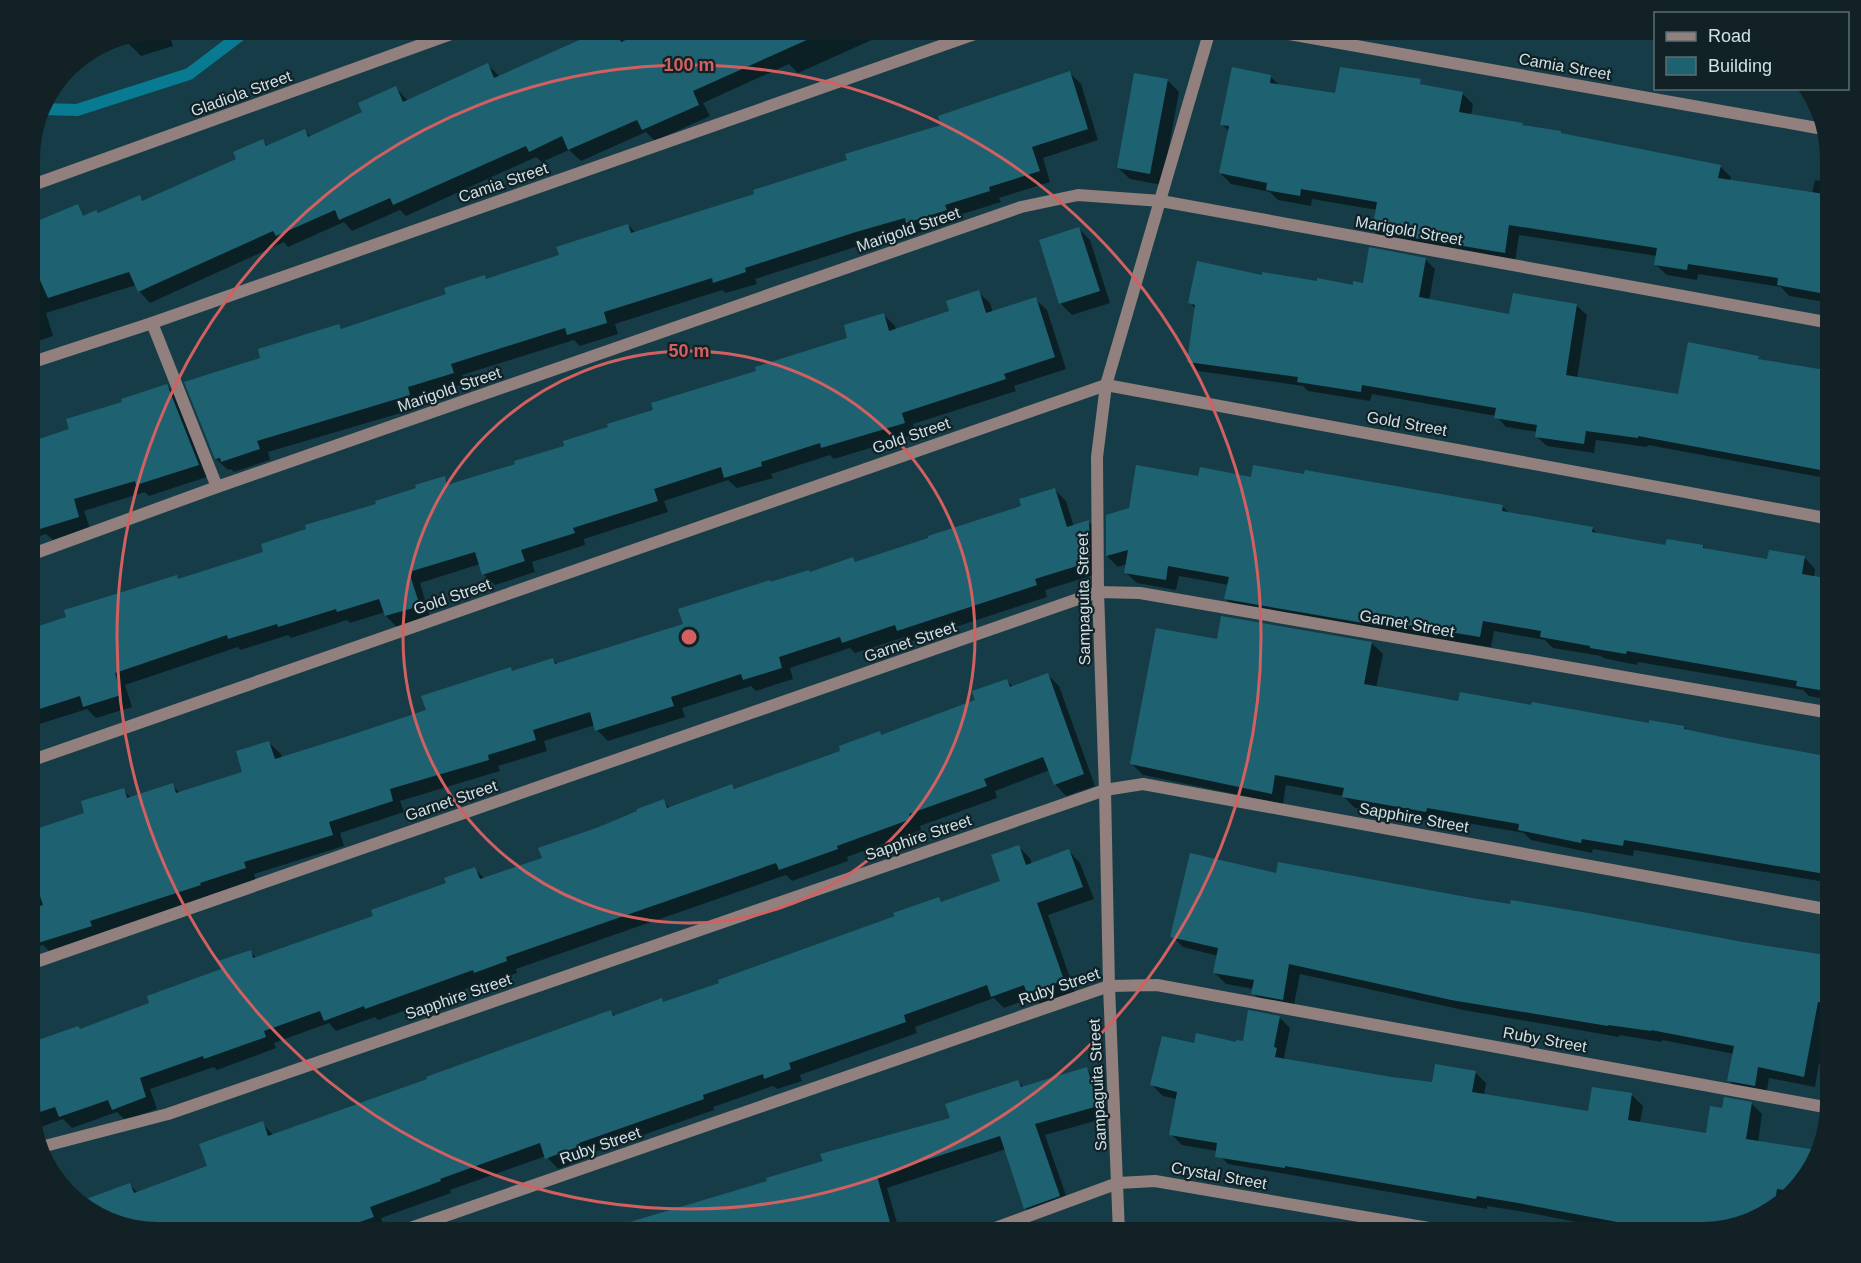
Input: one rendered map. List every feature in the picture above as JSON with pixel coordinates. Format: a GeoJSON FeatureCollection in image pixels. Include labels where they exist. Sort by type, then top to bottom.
{"type":"FeatureCollection","features":[{"type":"Feature","properties":{"kind":"street","name":"Camia Street"},"geometry":{"type":"LineString","coordinates":[[41,359],[152,323],[956,40]]}},
{"type":"Feature","properties":{"kind":"street","name":"Sampaguita Street"},"geometry":{"type":"LineString","coordinates":[[1119,1222],[1109,986],[1106,790],[1098,592],[1097,457],[1106,384],[1207,40]]}},
{"type":"Feature","properties":{"kind":"street","name":"Camia Street"},"geometry":{"type":"LineString","coordinates":[[1324,40],[1816,128]]}},
{"type":"Feature","properties":{"kind":"street","name":"Gladiola Street"},"geometry":{"type":"LineString","coordinates":[[41,182],[432,41]]}},
{"type":"Feature","properties":{"kind":"street","name":"Marigold Street"},"geometry":{"type":"LineString","coordinates":[[41,551],[217,487],[1020,207],[1078,195],[1161,201],[1820,321]]}},
{"type":"Feature","properties":{"kind":"street"},"geometry":{"type":"LineString","coordinates":[[152,323],[217,487]]}},
{"type":"Feature","properties":{"kind":"street","name":"Gold Street"},"geometry":{"type":"LineString","coordinates":[[41,757],[1106,384],[1820,517]]}},
{"type":"Feature","properties":{"kind":"street","name":"Garnet Street"},"geometry":{"type":"LineString","coordinates":[[41,960],[1098,592],[1140,593],[1820,711]]}},
{"type":"Feature","properties":{"kind":"street","name":"Sapphire Street"},"geometry":{"type":"LineString","coordinates":[[48,1146],[168,1114],[1106,790],[1143,784],[1820,908]]}},
{"type":"Feature","properties":{"kind":"street","name":"Ruby Street"},"geometry":{"type":"LineString","coordinates":[[428,1222],[1109,986],[1156,985],[1820,1106]]}},
{"type":"Feature","properties":{"kind":"street","name":"Crystal Street"},"geometry":{"type":"LineString","coordinates":[[1012,1222],[1119,1183],[1155,1181],[1394,1222]]}},
{"type":"Feature","properties":{"kind":"building"},"geometry":{"type":"Polygon","coordinates":[[[578,41],[805,41],[693,91],[699,105],[642,130],[637,120],[568,150],[562,136],[529,152],[526,146],[393,205],[390,198],[339,220],[335,210],[276,236],[273,231],[138,292],[129,272],[48,298],[41,282],[41,219],[78,204],[83,216],[96,210],[98,213],[140,195],[142,201],[236,159],[233,152],[263,139],[266,146],[305,129],[308,137],[362,112],[358,103],[396,86],[403,102],[488,63],[494,78],[578,41]]]}},
{"type":"Feature","properties":{"kind":"building"},"geometry":{"type":"Polygon","coordinates":[[[1232,67],[1271,75],[1270,83],[1335,93],[1340,67],[1421,79],[1420,84],[1463,92],[1459,112],[1523,123],[1522,125],[1561,131],[1561,133],[1721,165],[1718,178],[1820,193],[1820,293],[1777,285],[1778,278],[1688,264],[1687,270],[1654,265],[1657,248],[1509,225],[1505,253],[1372,231],[1377,202],[1301,189],[1300,196],[1266,190],[1267,183],[1219,173],[1229,126],[1220,125],[1232,67]]]}},
{"type":"Feature","properties":{"kind":"building"},"geometry":{"type":"Polygon","coordinates":[[[1070,71],[1088,129],[1032,147],[1040,171],[989,187],[990,191],[945,205],[947,210],[906,223],[905,218],[856,232],[745,268],[746,272],[713,283],[712,278],[604,312],[607,323],[567,335],[565,328],[451,364],[454,373],[408,387],[410,395],[257,441],[260,449],[221,462],[220,458],[215,459],[184,382],[260,358],[258,349],[339,324],[341,329],[446,294],[444,288],[485,275],[486,279],[559,255],[556,247],[628,224],[631,233],[754,194],[753,190],[847,160],[845,154],[941,125],[938,116],[1070,71]]]}},
{"type":"Feature","properties":{"kind":"building"},"geometry":{"type":"Polygon","coordinates":[[[1134,73],[1168,79],[1150,174],[1117,168],[1134,73]]]}},
{"type":"Feature","properties":{"kind":"building"},"geometry":{"type":"Polygon","coordinates":[[[1079,227],[1100,291],[1059,304],[1039,240],[1079,227]]]}},
{"type":"Feature","properties":{"kind":"building"},"geometry":{"type":"Polygon","coordinates":[[[1369,247],[1426,258],[1419,297],[1509,314],[1513,293],[1577,304],[1566,375],[1678,394],[1688,342],[1759,356],[1758,359],[1820,369],[1820,470],[1638,436],[1638,438],[1586,431],[1584,444],[1535,437],[1537,425],[1494,418],[1496,408],[1362,385],[1361,392],[1297,382],[1298,377],[1187,362],[1195,305],[1188,303],[1197,261],[1262,275],[1262,272],[1317,281],[1317,278],[1353,285],[1353,281],[1363,283],[1369,247]]]}},
{"type":"Feature","properties":{"kind":"building"},"geometry":{"type":"Polygon","coordinates":[[[979,290],[986,313],[1036,297],[1055,357],[1004,374],[1006,379],[902,413],[905,423],[821,448],[820,443],[761,462],[762,466],[724,478],[721,467],[654,489],[658,501],[573,528],[575,533],[521,550],[525,561],[482,575],[475,552],[409,572],[420,606],[385,616],[379,599],[337,612],[336,609],[278,627],[277,624],[228,639],[227,635],[115,673],[121,695],[83,707],[80,696],[41,708],[41,625],[66,617],[64,610],[177,575],[178,579],[263,552],[261,544],[306,529],[305,525],[376,504],[375,501],[416,488],[415,485],[445,476],[447,485],[515,464],[514,461],[564,446],[563,441],[653,410],[651,403],[756,371],[755,367],[847,338],[844,325],[884,313],[889,331],[949,311],[946,301],[979,290]]]}},
{"type":"Feature","properties":{"kind":"building"},"geometry":{"type":"Polygon","coordinates":[[[167,384],[199,465],[136,485],[135,481],[74,499],[79,517],[41,529],[41,438],[69,429],[66,419],[122,402],[121,399],[167,384]]]}},
{"type":"Feature","properties":{"kind":"building"},"geometry":{"type":"Polygon","coordinates":[[[1136,465],[1198,476],[1200,467],[1251,477],[1253,465],[1304,474],[1305,470],[1503,505],[1502,511],[1593,527],[1592,532],[1665,545],[1667,539],[1767,559],[1769,550],[1805,556],[1802,574],[1820,577],[1820,690],[1796,686],[1797,681],[1627,651],[1626,654],[1590,648],[1590,646],[1540,637],[1541,631],[1483,621],[1480,637],[1376,620],[1375,625],[1224,599],[1229,577],[1168,566],[1166,580],[1124,573],[1128,550],[1106,556],[1106,515],[1129,508],[1136,465]]]}},
{"type":"Feature","properties":{"kind":"building"},"geometry":{"type":"Polygon","coordinates":[[[1055,488],[1067,527],[1089,520],[1090,562],[1035,579],[1037,585],[897,631],[895,625],[842,643],[840,637],[779,657],[782,668],[743,680],[741,674],[671,697],[674,706],[595,731],[590,712],[533,730],[536,740],[488,755],[489,760],[390,789],[393,801],[329,822],[333,835],[244,862],[246,868],[90,921],[92,926],[41,942],[41,906],[43,905],[41,899],[41,827],[84,813],[81,801],[124,788],[127,798],[173,783],[176,793],[242,772],[236,751],[269,741],[275,759],[342,738],[426,710],[421,696],[511,667],[512,671],[553,658],[555,664],[683,624],[678,609],[770,580],[770,582],[809,570],[810,572],[853,557],[855,562],[1021,506],[1019,499],[1055,488]]]}},
{"type":"Feature","properties":{"kind":"building"},"geometry":{"type":"Polygon","coordinates":[[[1221,616],[1372,642],[1364,684],[1458,701],[1460,692],[1649,723],[1649,720],[1684,726],[1684,729],[1722,737],[1820,755],[1820,873],[1624,840],[1623,846],[1582,839],[1581,843],[1518,830],[1519,824],[1427,808],[1426,812],[1342,797],[1344,788],[1275,775],[1272,794],[1130,764],[1156,628],[1217,639],[1221,616]]]}},
{"type":"Feature","properties":{"kind":"building"},"geometry":{"type":"Polygon","coordinates":[[[1048,673],[1084,774],[1054,785],[1043,757],[984,779],[987,786],[909,814],[911,819],[779,870],[776,863],[506,957],[507,961],[474,973],[473,970],[365,1009],[364,1006],[324,1021],[320,1011],[264,1031],[266,1037],[140,1078],[146,1097],[112,1110],[108,1100],[59,1117],[55,1107],[41,1112],[41,1039],[78,1026],[80,1029],[149,1003],[147,996],[221,969],[218,961],[251,950],[253,958],[373,916],[371,910],[446,883],[444,878],[475,867],[480,879],[542,858],[538,848],[599,827],[637,811],[637,809],[664,799],[667,808],[732,784],[734,789],[840,751],[839,746],[880,731],[881,735],[975,700],[972,691],[1007,679],[1010,687],[1048,673]]]}},
{"type":"Feature","properties":{"kind":"building"},"geometry":{"type":"Polygon","coordinates":[[[1019,845],[1026,865],[1069,849],[1083,887],[1037,903],[1064,980],[1027,994],[1024,985],[991,997],[987,985],[904,1015],[906,1022],[789,1063],[791,1069],[764,1079],[763,1074],[703,1095],[704,1099],[579,1143],[580,1146],[545,1159],[540,1143],[440,1179],[441,1181],[370,1207],[374,1217],[360,1222],[143,1221],[113,1214],[88,1198],[130,1183],[134,1193],[207,1166],[199,1144],[263,1121],[268,1136],[611,1010],[613,1016],[662,998],[663,1002],[895,916],[893,913],[939,897],[941,902],[1000,881],[991,855],[1019,845]]]}},
{"type":"Feature","properties":{"kind":"building"},"geometry":{"type":"Polygon","coordinates":[[[1190,853],[1276,873],[1278,862],[1472,898],[1510,904],[1511,900],[1820,954],[1820,1002],[1818,1002],[1804,1077],[1758,1067],[1755,1086],[1727,1081],[1734,1046],[1651,1030],[1608,1026],[1451,1000],[1289,964],[1283,1000],[1251,994],[1254,980],[1213,973],[1218,948],[1170,937],[1190,853]]]}},
{"type":"Feature","properties":{"kind":"building"},"geometry":{"type":"Polygon","coordinates":[[[1248,1010],[1280,1016],[1274,1047],[1277,1048],[1275,1057],[1432,1082],[1435,1064],[1476,1071],[1472,1092],[1588,1111],[1592,1087],[1632,1093],[1628,1120],[1706,1133],[1710,1106],[1722,1108],[1724,1097],[1752,1102],[1746,1139],[1812,1149],[1801,1170],[1786,1188],[1777,1189],[1776,1196],[1748,1214],[1702,1222],[1617,1222],[1477,1196],[1476,1199],[1285,1166],[1285,1168],[1215,1157],[1217,1143],[1169,1135],[1177,1092],[1150,1085],[1162,1036],[1194,1043],[1196,1033],[1236,1042],[1236,1040],[1243,1041],[1248,1010]]]}},
{"type":"Feature","properties":{"kind":"building"},"geometry":{"type":"Polygon","coordinates":[[[1087,1067],[1098,1106],[1035,1124],[1060,1196],[1024,1209],[1000,1136],[877,1176],[890,1222],[630,1222],[767,1181],[766,1178],[823,1161],[820,1154],[950,1118],[945,1104],[1018,1080],[1021,1087],[1087,1067]]]}},
{"type":"Feature","properties":{"kind":"waterway"},"geometry":{"type":"LineString","coordinates":[[51,109],[77,110],[189,74],[233,41]]}}]}
